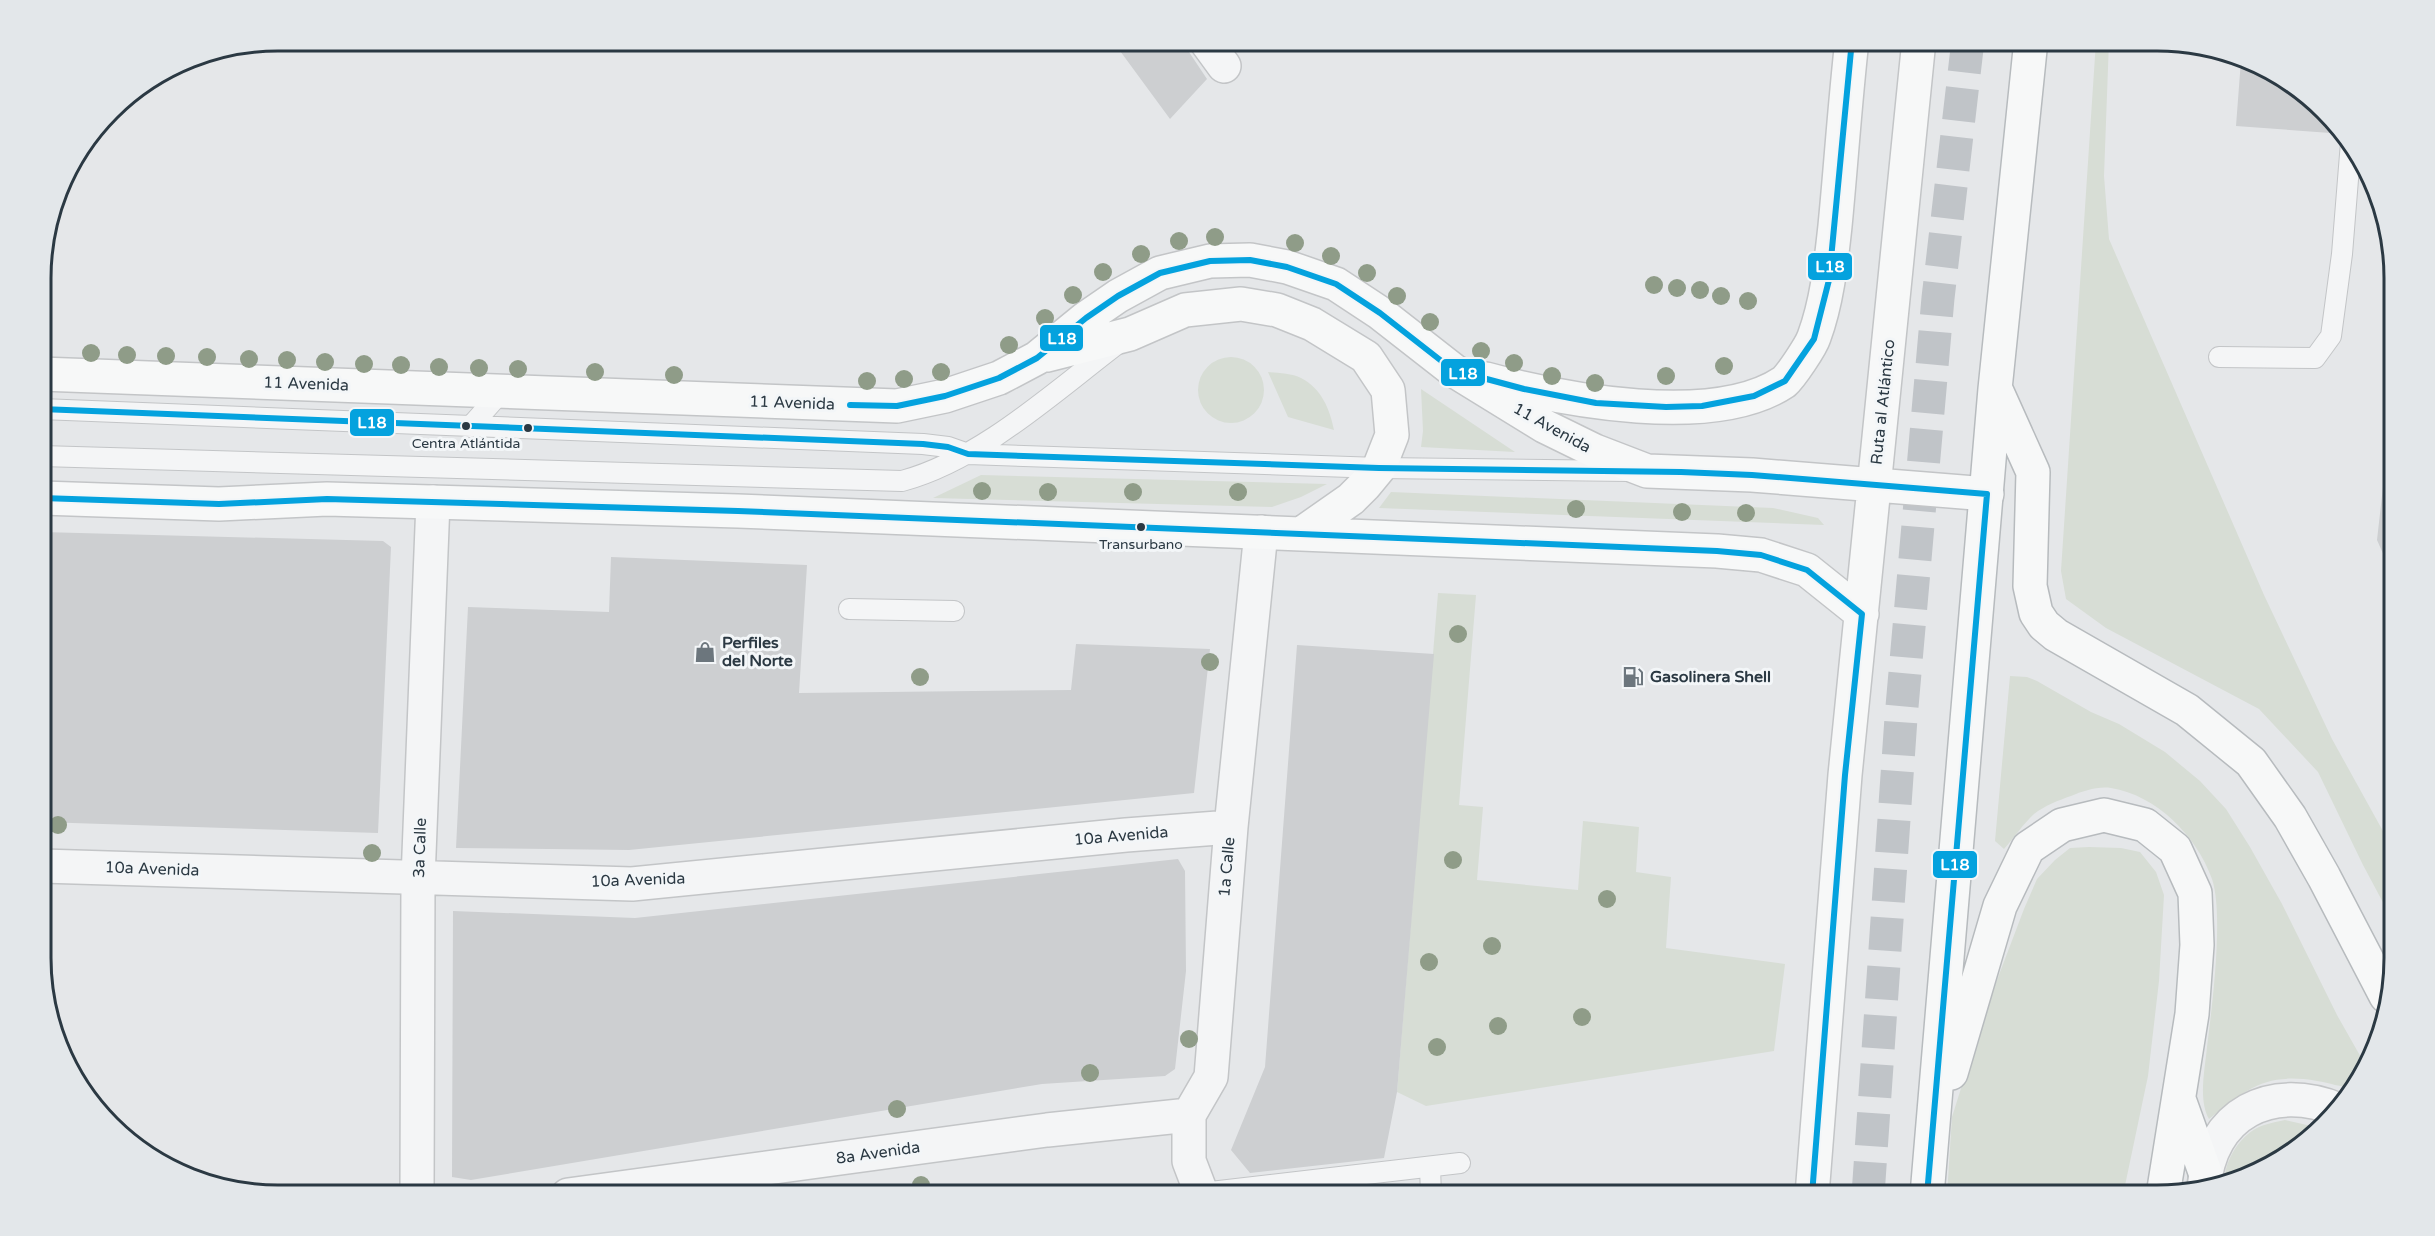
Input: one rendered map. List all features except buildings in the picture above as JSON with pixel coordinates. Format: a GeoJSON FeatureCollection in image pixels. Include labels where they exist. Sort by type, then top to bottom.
{"type":"FeatureCollection","features":[{"type":"Feature","properties":{"kind":"main road"},"geometry":{"type":"LineString","coordinates":[[1452,370],[1524,389],[1596,403],[1666,407],[1702,406],[1754,396],[1785,381],[1814,339],[1829,280],[1851,51]]}},
{"type":"Feature","properties":{"kind":"main road","name":"Ruta al Atlántico"},"geometry":{"type":"LineString","coordinates":[[1813,1185],[1844,787],[1918,51]]}},
{"type":"Feature","properties":{"kind":"main road"},"geometry":{"type":"LineString","coordinates":[[1928,1185],[1995,389],[2030,51]]}},
{"type":"Feature","properties":{"kind":"main road","name":"11 Avenida"},"geometry":{"type":"LineString","coordinates":[[51,374],[502,390],[741,402],[897,406],[945,396],[999,378],[1037,358],[1086,318],[1118,296],[1160,273],[1210,261],[1250,260],[1287,267],[1336,284],[1380,313],[1452,370],[1544,426],[1594,451],[1647,471],[1752,475],[1986,494]]}},
{"type":"Feature","properties":{"kind":"main road"},"geometry":{"type":"LineString","coordinates":[[1037,358],[1130,334],[1185,310],[1241,304],[1277,310],[1312,324],[1366,357],[1388,390],[1392,435],[1378,468],[1351,499],[1301,534]]}},
{"type":"Feature","properties":{"kind":"main road"},"geometry":{"type":"LineString","coordinates":[[1995,389],[2033,471],[2030,586],[2036,613],[2044,625],[2056,635],[2187,710],[2251,762],[2290,817],[2324,876],[2382,988]]}},
{"type":"Feature","properties":{"kind":"main road"},"geometry":{"type":"LineString","coordinates":[[51,498],[219,504],[327,499],[738,511],[1717,551],[1761,555],[1806,570],[1862,614]]}},
{"type":"Feature","properties":{"kind":"main road"},"geometry":{"type":"LineString","coordinates":[[1931,1141],[2000,906],[2028,848],[2062,825],[2104,815],[2145,825],[2175,849],[2195,893],[2197,945],[2192,1014],[2180,1101],[2165,1185]]}},
{"type":"Feature","properties":{"kind":"main road"},"geometry":{"type":"LineString","coordinates":[[2180,1101],[2205,1180]]}},
{"type":"Feature","properties":{"kind":"street","name":"3a Calle"},"geometry":{"type":"LineString","coordinates":[[417,1185],[418,879],[433,502]]}},
{"type":"Feature","properties":{"kind":"street","name":"1a Calle"},"geometry":{"type":"LineString","coordinates":[[1189,1114],[1211,1077],[1231,827],[1261,532]]}},
{"type":"Feature","properties":{"kind":"street","name":"10a Avenida"},"geometry":{"type":"LineString","coordinates":[[51,866],[632,884],[1126,835],[1231,827]]}},
{"type":"Feature","properties":{"kind":"street"},"geometry":{"type":"LineString","coordinates":[[2205,1180],[2219,1138],[2246,1110],[2281,1100],[2303,1099],[2330,1106]]}},
{"type":"Feature","properties":{"kind":"street"},"geometry":{"type":"LineString","coordinates":[[1189,1114],[1189,1161],[1198,1185]]}},
{"type":"Feature","properties":{"kind":"street","name":"8a Avenida"},"geometry":{"type":"LineString","coordinates":[[642,1185],[1036,1132],[1189,1114]]}},
{"type":"Feature","properties":{"kind":"lane"},"geometry":{"type":"LineString","coordinates":[[2219,357],[2315,358],[2331,336],[2342,254],[2350,158]]}},
{"type":"Feature","properties":{"kind":"lane"},"geometry":{"type":"LineString","coordinates":[[51,456],[902,481],[925,475],[968,454],[1039,404],[1130,334]]}},
{"type":"Feature","properties":{"kind":"lane"},"geometry":{"type":"LineString","coordinates":[[470,427],[502,390]]}},
{"type":"Feature","properties":{"kind":"lane"},"geometry":{"type":"LineString","coordinates":[[51,409],[923,444],[948,447],[968,454],[1378,468],[1564,472],[1647,471]]}},
{"type":"Feature","properties":{"kind":"lane"},"geometry":{"type":"LineString","coordinates":[[849,609],[954,611]]}},
{"type":"Feature","properties":{"kind":"lane"},"geometry":{"type":"LineString","coordinates":[[1278,1185],[1460,1163]]}},
{"type":"Feature","properties":{"kind":"lane"},"geometry":{"type":"LineString","coordinates":[[1430,1167],[1431,1185]]}},
{"type":"Feature","properties":{"kind":"shaded area"},"geometry":{"type":"Polygon","coordinates":[[[2095,51],[2109,51],[2104,176],[2109,239],[2264,595],[2332,739],[2384,833],[2384,904],[2318,772],[2259,709],[2106,628],[2066,599],[2061,571],[2095,51]]]}},
{"type":"Feature","properties":{"kind":"shaded area"},"geometry":{"type":"Polygon","coordinates":[[[1231,357],[1244,360],[1254,367],[1261,377],[1264,390],[1261,403],[1254,413],[1244,420],[1231,423],[1218,420],[1208,413],[1201,403],[1198,390],[1201,377],[1208,367],[1218,360],[1231,357]]]}},
{"type":"Feature","properties":{"kind":"shaded area"},"geometry":{"type":"Polygon","coordinates":[[[1268,372],[1297,376],[1314,387],[1324,400],[1334,430],[1288,417],[1268,372]]]}},
{"type":"Feature","properties":{"kind":"shaded area"},"geometry":{"type":"Polygon","coordinates":[[[1421,389],[1515,452],[1421,447],[1423,431],[1421,389]]]}},
{"type":"Feature","properties":{"kind":"shaded area"},"geometry":{"type":"Polygon","coordinates":[[[981,475],[1327,484],[1301,497],[1272,507],[933,498],[981,475]]]}},
{"type":"Feature","properties":{"kind":"shaded area"},"geometry":{"type":"Polygon","coordinates":[[[1391,492],[1773,508],[1818,518],[1824,525],[1379,508],[1391,492]]]}},
{"type":"Feature","properties":{"kind":"shaded area"},"geometry":{"type":"Polygon","coordinates":[[[1438,593],[1476,595],[1459,805],[1483,807],[1477,880],[1578,890],[1583,821],[1639,827],[1636,872],[1671,877],[1666,948],[1785,964],[1774,1051],[1426,1106],[1397,1092],[1438,593]]]}},
{"type":"Feature","properties":{"kind":"shaded area"},"geometry":{"type":"Polygon","coordinates":[[[2010,676],[2027,677],[2037,681],[2091,712],[2119,724],[2165,752],[2200,781],[2226,809],[2282,904],[2337,1015],[2361,1058],[2346,1084],[2344,1087],[2299,1079],[2270,1081],[2246,1091],[2209,1119],[2204,1103],[2203,1084],[2214,986],[2217,937],[2215,895],[2212,879],[2196,848],[2173,820],[2159,809],[2128,792],[2101,788],[2086,791],[2042,808],[2030,818],[2004,849],[1995,841],[2010,676]]]}},
{"type":"Feature","properties":{"kind":"shaded area"},"geometry":{"type":"Polygon","coordinates":[[[2070,848],[2121,848],[2140,852],[2156,872],[2164,895],[2159,981],[2148,1076],[2125,1185],[1948,1185],[1952,1117],[1986,1009],[2037,879],[2070,848]]]}},
{"type":"Feature","properties":{"kind":"shaded area"},"geometry":{"type":"Polygon","coordinates":[[[2285,1120],[2310,1126],[2271,1155],[2225,1174],[2229,1160],[2238,1144],[2250,1132],[2285,1120]]]}},
{"type":"Feature","properties":{"kind":"tunnel"},"geometry":{"type":"LineString","coordinates":[[1869,1185],[1901,718],[1938,298],[1967,51]]}},
{"type":"Feature","properties":{"kind":"transit line","name":"L18"},"geometry":{"type":"LineString","coordinates":[[850,405],[897,406],[945,396],[999,378],[1037,358],[1086,318],[1118,296],[1160,273],[1210,261],[1250,260],[1287,267],[1336,284],[1380,313],[1453,370],[1524,389],[1596,403],[1666,407],[1702,406],[1754,396],[1785,381],[1814,339],[1829,280],[1851,51]]}},
{"type":"Feature","properties":{"kind":"transit line","name":"L18"},"geometry":{"type":"LineString","coordinates":[[51,409],[923,444],[948,447],[968,454],[1379,468],[1752,475],[1987,494],[1928,1185]]}},
{"type":"Feature","properties":{"kind":"transit line","name":"L18"},"geometry":{"type":"LineString","coordinates":[[51,498],[219,504],[327,499],[738,511],[1717,551],[1761,555],[1807,570],[1862,614],[1845,775],[1813,1185]]}},
{"type":"Feature","properties":{"kind":"place","name":"Centra Atlántida"},"geometry":{"type":"Point","coordinates":[466,426]}},
{"type":"Feature","properties":{"kind":"place","name":"Transurbano"},"geometry":{"type":"Point","coordinates":[1141,527]}},
{"type":"Feature","properties":{"kind":"place","name":"Perfiles del Norte"},"geometry":{"type":"Point","coordinates":[705,652]}},
{"type":"Feature","properties":{"kind":"place","name":"Gasolinera Shell"},"geometry":{"type":"Point","coordinates":[1633,677]}}]}
